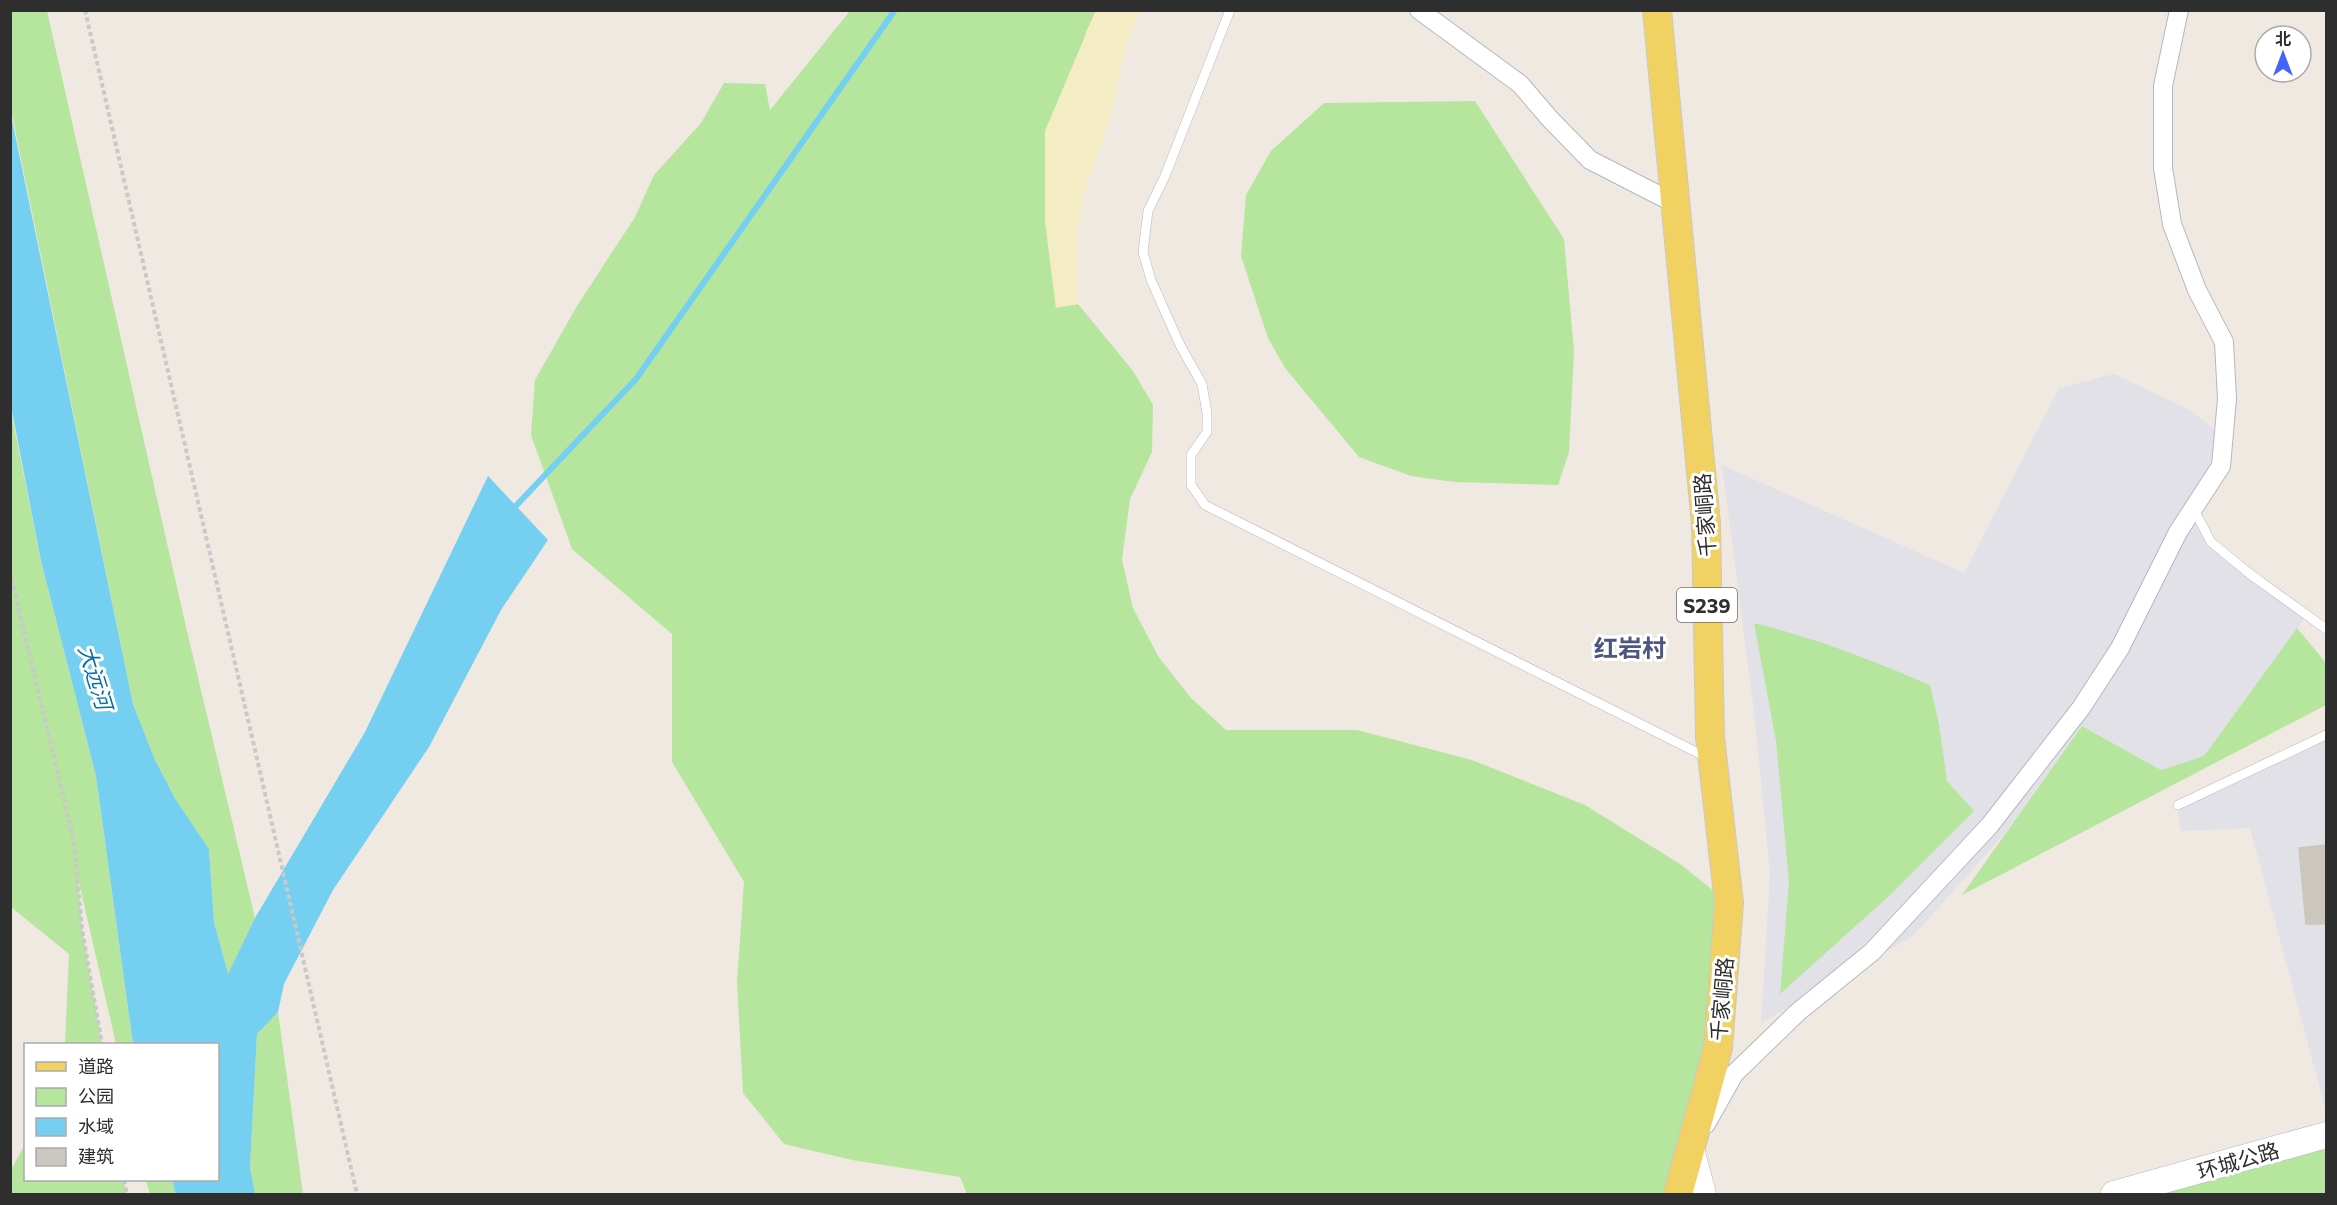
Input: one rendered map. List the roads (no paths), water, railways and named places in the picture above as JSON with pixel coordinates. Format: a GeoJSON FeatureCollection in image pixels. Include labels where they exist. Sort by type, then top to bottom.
{"type":"FeatureCollection","features":[{"type":"Feature","properties":{"kind":"main road","name":"千家峒路"},"geometry":{"type":"LineString","coordinates":[[1658,10],[1706,524],[1710,737],[1729,903],[1718,1048],[1678,1194]]}},
{"type":"Feature","properties":{"kind":"main road","name":"环城公路"},"geometry":{"type":"LineString","coordinates":[[2114,1194],[2326,1135]]}},
{"type":"Feature","properties":{"kind":"main road","name":"S239"},"geometry":{"type":"LineString","coordinates":[[1669,1194],[1691,1149]]}},
{"type":"Feature","properties":{"kind":"main road"},"geometry":{"type":"LineString","coordinates":[[1691,1149],[1703,1194]]}},
{"type":"Feature","properties":{"kind":"street"},"geometry":{"type":"LineString","coordinates":[[1419,10],[1520,84],[1590,160],[1676,204]]}},
{"type":"Feature","properties":{"kind":"street"},"geometry":{"type":"LineString","coordinates":[[1691,1149],[1734,1074],[1798,1012],[1872,952],[1996,817],[2081,708],[2120,648],[2178,532],[2221,466],[2228,399],[2224,342],[2197,290],[2172,224],[2163,168],[2163,86],[2179,10]]}},
{"type":"Feature","properties":{"kind":"lane"},"geometry":{"type":"LineString","coordinates":[[1230,10],[1165,176],[1148,211],[1143,252],[1151,280],[1180,345],[1202,384],[1207,413],[1207,432],[1191,455],[1191,484],[1205,505],[1713,760]]}},
{"type":"Feature","properties":{"kind":"lane"},"geometry":{"type":"LineString","coordinates":[[2193,508],[2211,542],[2250,574],[2326,629]]}},
{"type":"Feature","properties":{"kind":"lane"},"geometry":{"type":"LineString","coordinates":[[2178,805],[2326,735]]}},
{"type":"Feature","properties":{"kind":"water","name":"大远河"},"geometry":{"type":"Polygon","coordinates":[[[10,110],[133,704],[155,760],[176,800],[209,849],[214,922],[228,974],[255,918],[365,732],[488,476],[548,540],[501,610],[429,747],[333,890],[284,984],[278,1012],[257,1034],[250,1167],[255,1194],[176,1194],[172,1181],[219,1181],[219,1043],[133,1043],[96,776],[41,561],[11,406],[10,110]]]}},
{"type":"Feature","properties":{"kind":"waterway"},"geometry":{"type":"LineString","coordinates":[[511,511],[636,379],[895,10]]}},
{"type":"Feature","properties":{"kind":"district","name":"红岩村"},"geometry":{"type":"Point","coordinates":[1630,647]}}]}
